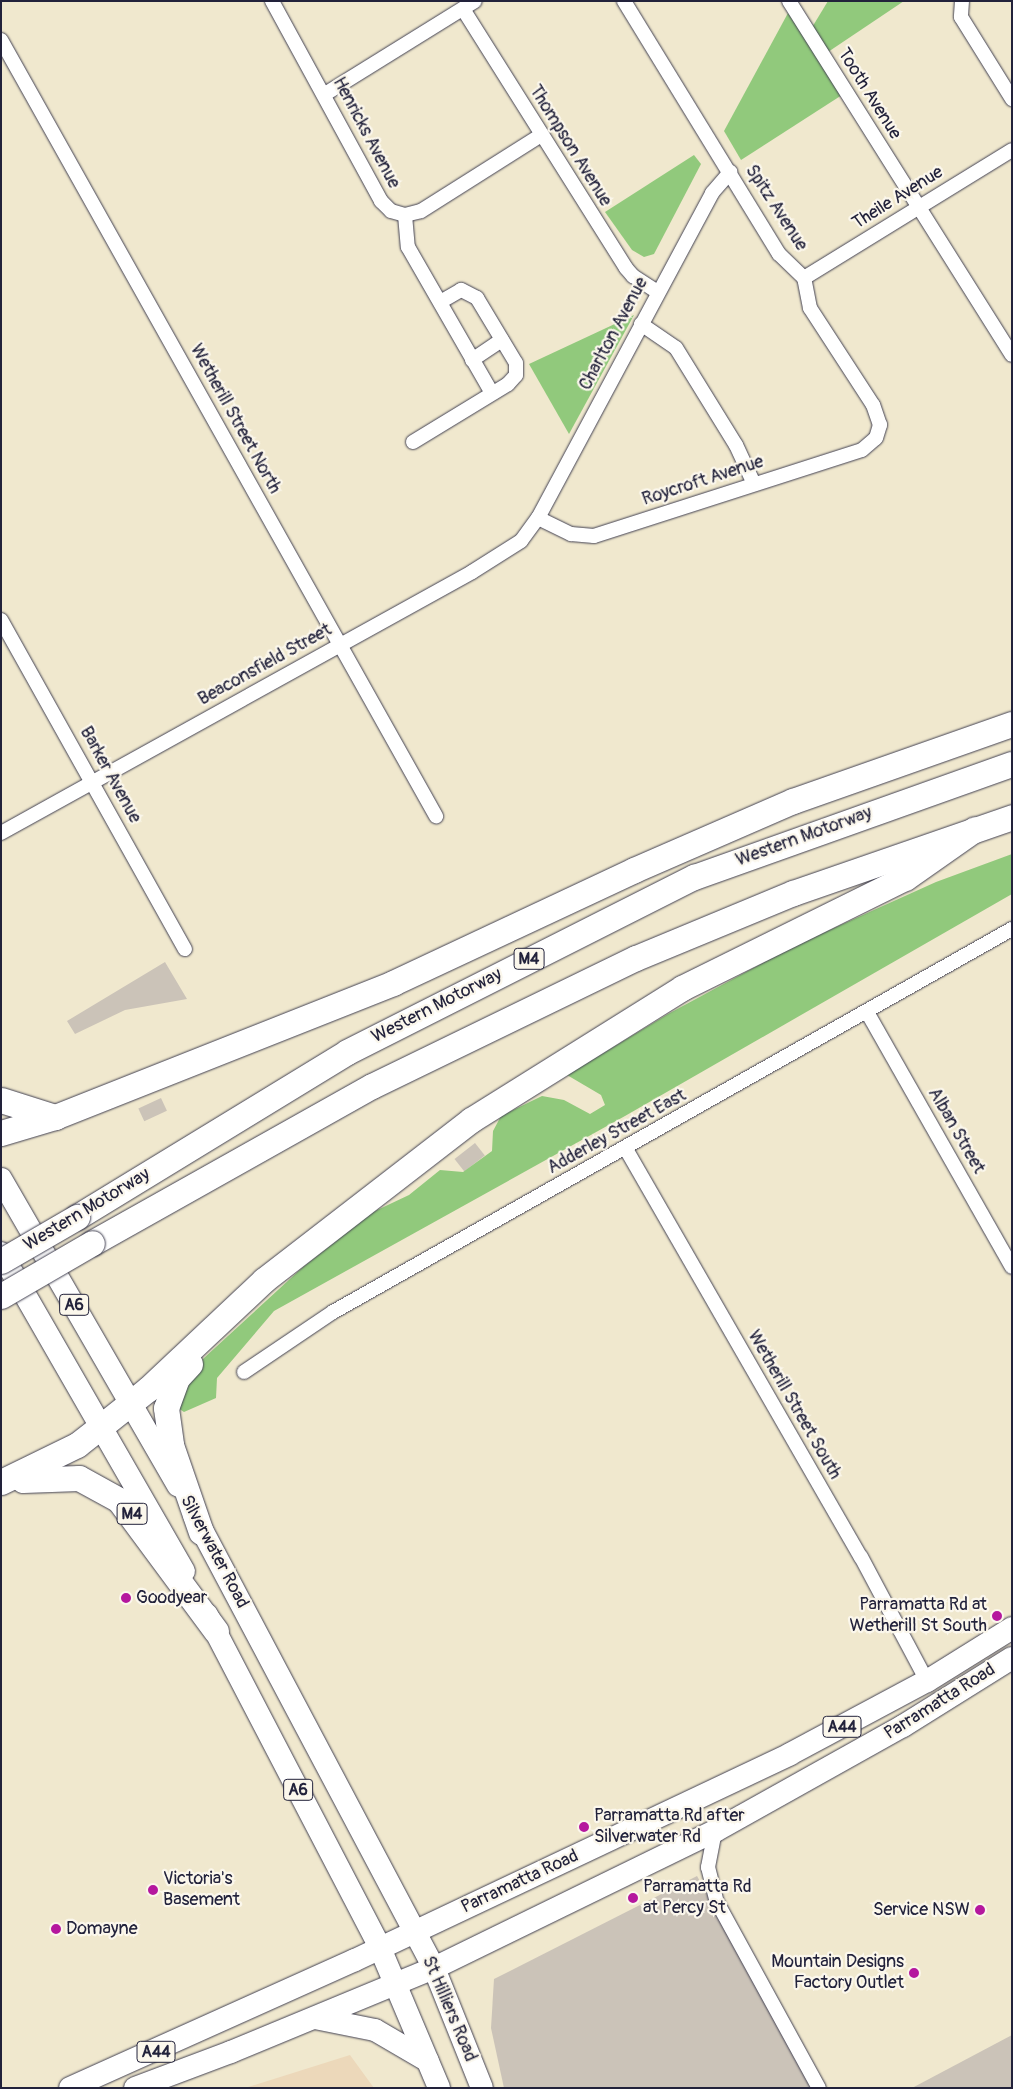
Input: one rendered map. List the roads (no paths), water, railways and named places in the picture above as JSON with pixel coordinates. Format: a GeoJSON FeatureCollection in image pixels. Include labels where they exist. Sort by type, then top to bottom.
{"type":"FeatureCollection","features":[{"type":"Feature","properties":{"kind":"highway"},"geometry":{"type":"LineString","coordinates":[[1,1133],[55,1117],[392,982],[634,870],[793,801],[1012,724]]}},
{"type":"Feature","properties":{"kind":"highway","name":"Western Motorway"},"geometry":{"type":"LineString","coordinates":[[1,1261],[77,1217],[347,1052],[694,876],[1012,764]]}},
{"type":"Feature","properties":{"kind":"highway","name":"Western Motorway"},"geometry":{"type":"LineString","coordinates":[[1,1296],[372,1086],[636,958],[793,893],[1012,817]]}},
{"type":"Feature","properties":{"kind":"highway"},"geometry":{"type":"LineString","coordinates":[[99,1428],[130,1404],[264,1280],[394,1177],[471,1120],[598,1037],[682,988],[905,878],[975,829]]}},
{"type":"Feature","properties":{"kind":"highway"},"geometry":{"type":"LineString","coordinates":[[1,1100],[55,1117]]}},
{"type":"Feature","properties":{"kind":"highway"},"geometry":{"type":"LineString","coordinates":[[202,1532],[181,1480],[167,1428],[166,1408],[177,1378],[260,1296],[394,1177]]}},
{"type":"Feature","properties":{"kind":"highway","name":"Silverwater Road"},"geometry":{"type":"LineString","coordinates":[[1,1179],[183,1493],[415,1931]]}},
{"type":"Feature","properties":{"kind":"highway","name":"Silverwater Road"},"geometry":{"type":"LineString","coordinates":[[1,1253],[216,1631],[380,1948],[395,1983]]}},
{"type":"Feature","properties":{"kind":"highway","name":"M4"},"geometry":{"type":"LineString","coordinates":[[1,1483],[77,1445],[99,1428]]}},
{"type":"Feature","properties":{"kind":"highway","name":"M4"},"geometry":{"type":"LineString","coordinates":[[1,1483],[68,1476],[103,1488],[119,1500],[140,1524],[216,1631]]}},
{"type":"Feature","properties":{"kind":"highway","name":"Parramatta Road"},"geometry":{"type":"LineString","coordinates":[[70,2088],[164,2048],[380,1948],[790,1754],[927,1681],[1012,1628]]}},
{"type":"Feature","properties":{"kind":"highway","name":"Parramatta Road"},"geometry":{"type":"LineString","coordinates":[[134,2088],[315,2018],[434,1968],[715,1832],[904,1726],[1012,1658]]}},
{"type":"Feature","properties":{"kind":"highway","name":"St Hilliers Road"},"geometry":{"type":"LineString","coordinates":[[415,1931],[434,1968],[482,2088]]}},
{"type":"Feature","properties":{"kind":"highway","name":"A6"},"geometry":{"type":"LineString","coordinates":[[395,1983],[439,2088]]}},
{"type":"Feature","properties":{"kind":"highway"},"geometry":{"type":"LineString","coordinates":[[315,2018],[375,2030],[428,2061]]}},
{"type":"Feature","properties":{"kind":"street","name":"Henricks Avenue"},"geometry":{"type":"LineString","coordinates":[[272,1],[325,94],[382,201],[391,211],[405,215]]}},
{"type":"Feature","properties":{"kind":"street","name":"Spitz Avenue"},"geometry":{"type":"LineString","coordinates":[[624,1],[780,254],[804,278],[810,308],[878,414],[880,425],[876,438]]}},
{"type":"Feature","properties":{"kind":"street","name":"Tooth Avenue"},"geometry":{"type":"LineString","coordinates":[[789,1],[1012,355]]}},
{"type":"Feature","properties":{"kind":"street"},"geometry":{"type":"LineString","coordinates":[[962,1],[961,17],[1012,99]]}},
{"type":"Feature","properties":{"kind":"street"},"geometry":{"type":"LineString","coordinates":[[325,94],[469,5]]}},
{"type":"Feature","properties":{"kind":"street","name":"Thompson Avenue"},"geometry":{"type":"LineString","coordinates":[[469,5],[541,135],[626,268],[658,292]]}},
{"type":"Feature","properties":{"kind":"street","name":"Wetherill Street North"},"geometry":{"type":"LineString","coordinates":[[1,40],[436,816]]}},
{"type":"Feature","properties":{"kind":"street"},"geometry":{"type":"LineString","coordinates":[[492,394],[408,247],[405,215],[421,211],[541,135]]}},
{"type":"Feature","properties":{"kind":"street","name":"Theile Avenue"},"geometry":{"type":"LineString","coordinates":[[804,278],[1012,150]]}},
{"type":"Feature","properties":{"kind":"street","name":"Charlton Avenue"},"geometry":{"type":"LineString","coordinates":[[538,518],[712,193],[730,172]]}},
{"type":"Feature","properties":{"kind":"street"},"geometry":{"type":"LineString","coordinates":[[413,442],[492,394],[516,374],[516,363],[477,298],[469,292],[453,293],[440,302]]}},
{"type":"Feature","properties":{"kind":"street"},"geometry":{"type":"LineString","coordinates":[[642,324],[676,348],[736,445],[754,484]]}},
{"type":"Feature","properties":{"kind":"street"},"geometry":{"type":"LineString","coordinates":[[472,360],[502,340]]}},
{"type":"Feature","properties":{"kind":"street","name":"Roycroft Avenue"},"geometry":{"type":"LineString","coordinates":[[538,518],[571,534],[594,536],[862,450],[876,438]]}},
{"type":"Feature","properties":{"kind":"street","name":"Beaconsfield Street"},"geometry":{"type":"LineString","coordinates":[[1,833],[506,553],[521,541],[538,518]]}},
{"type":"Feature","properties":{"kind":"street","name":"Barker Avenue"},"geometry":{"type":"LineString","coordinates":[[1,620],[185,948]]}},
{"type":"Feature","properties":{"kind":"street","name":"Adderley Street East"},"geometry":{"type":"LineString","coordinates":[[244,1372],[333,1312],[626,1149],[1012,929]]}},
{"type":"Feature","properties":{"kind":"street","name":"Alban Street"},"geometry":{"type":"LineString","coordinates":[[867,1012],[1012,1267]]}},
{"type":"Feature","properties":{"kind":"street","name":"Wetherill Street South"},"geometry":{"type":"LineString","coordinates":[[626,1149],[860,1558],[927,1681]]}},
{"type":"Feature","properties":{"kind":"street"},"geometry":{"type":"LineString","coordinates":[[715,1832],[708,1867],[717,1902],[819,2088]]}},
{"type":"Feature","properties":{"kind":"place","name":"Goodyear"},"geometry":{"type":"Point","coordinates":[126,1598]}},
{"type":"Feature","properties":{"kind":"place","name":"Parramatta Rd at Wetherill St South"},"geometry":{"type":"Point","coordinates":[997,1616]}},
{"type":"Feature","properties":{"kind":"place","name":"Parramatta Rd after Silverwater Rd"},"geometry":{"type":"Point","coordinates":[584,1827]}},
{"type":"Feature","properties":{"kind":"place","name":"Victoria's Basement"},"geometry":{"type":"Point","coordinates":[153,1890]}},
{"type":"Feature","properties":{"kind":"place","name":"Parramatta Rd at Percy St"},"geometry":{"type":"Point","coordinates":[633,1898]}},
{"type":"Feature","properties":{"kind":"place","name":"Service NSW"},"geometry":{"type":"Point","coordinates":[980,1910]}},
{"type":"Feature","properties":{"kind":"place","name":"Domayne"},"geometry":{"type":"Point","coordinates":[56,1929]}},
{"type":"Feature","properties":{"kind":"place","name":"Mountain Designs Factory Outlet"},"geometry":{"type":"Point","coordinates":[914,1973]}}]}
